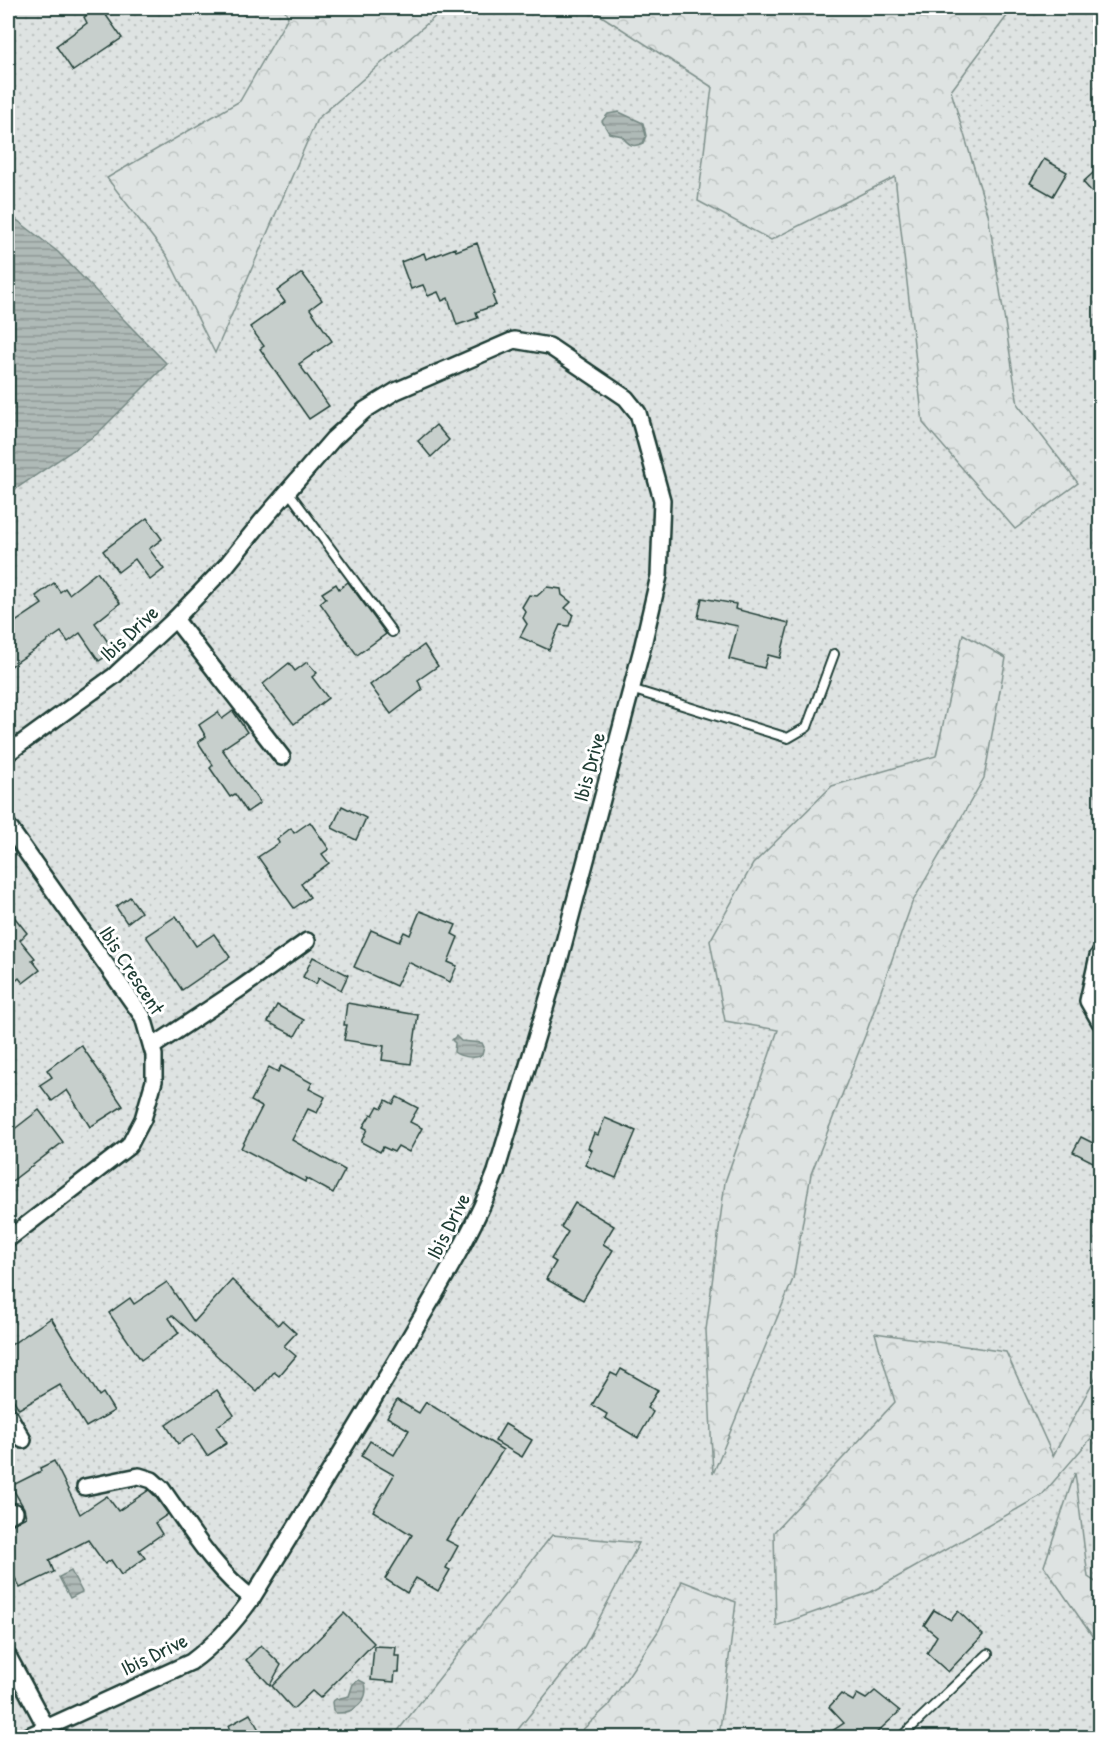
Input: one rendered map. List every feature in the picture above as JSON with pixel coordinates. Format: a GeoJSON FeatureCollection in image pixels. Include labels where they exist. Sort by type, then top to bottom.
{"type":"FeatureCollection","features":[{"type":"Feature","properties":{"kind":"street","name":"Ibis Drive"},"geometry":{"type":"LineString","coordinates":[[8,753],[114,676],[176,619],[225,567],[333,439],[365,410],[396,391],[514,340],[549,346],[626,398],[638,413],[662,500],[658,576],[631,689],[558,965],[484,1206],[466,1242],[368,1410],[252,1598],[233,1624],[210,1649],[191,1662],[24,1737]]}},
{"type":"Feature","properties":{"kind":"street"},"geometry":{"type":"LineString","coordinates":[[176,619],[282,757]]}},
{"type":"Feature","properties":{"kind":"street","name":"Ibis Crescent"},"geometry":{"type":"LineString","coordinates":[[8,826],[144,1017],[154,1055],[154,1081],[143,1119],[129,1146],[8,1239]]}},
{"type":"Feature","properties":{"kind":"street"},"geometry":{"type":"LineString","coordinates":[[152,1047],[307,941]]}},
{"type":"Feature","properties":{"kind":"street"},"geometry":{"type":"LineString","coordinates":[[1098,956],[1088,1001],[1101,1022]]}},
{"type":"Feature","properties":{"kind":"street"},"geometry":{"type":"LineString","coordinates":[[8,1414],[23,1440]]}},
{"type":"Feature","properties":{"kind":"street"},"geometry":{"type":"LineString","coordinates":[[85,1487],[139,1476],[152,1480],[162,1489],[219,1568],[233,1584],[252,1598]]}},
{"type":"Feature","properties":{"kind":"street"},"geometry":{"type":"LineString","coordinates":[[8,1656],[46,1726]]}},
{"type":"Feature","properties":{"kind":"lane"},"geometry":{"type":"LineString","coordinates":[[288,491],[392,632]]}},
{"type":"Feature","properties":{"kind":"lane"},"geometry":{"type":"LineString","coordinates":[[631,689],[788,738],[807,727],[834,654]]}},
{"type":"Feature","properties":{"kind":"lane"},"geometry":{"type":"LineString","coordinates":[[900,1737],[988,1654]]}},
{"type":"Feature","properties":{"kind":"green space"},"geometry":{"type":"Polygon","coordinates":[[[8,8],[1100,8],[1100,1737],[8,1737],[8,8]]]}},
{"type":"Feature","properties":{"kind":"green space"},"geometry":{"type":"Polygon","coordinates":[[[284,8],[445,8],[317,119],[215,353],[167,256],[107,178],[240,101],[288,17],[284,8]]]}},
{"type":"Feature","properties":{"kind":"green space"},"geometry":{"type":"Polygon","coordinates":[[[589,8],[1013,8],[951,91],[988,214],[1018,405],[1078,483],[1015,529],[923,423],[895,177],[771,240],[698,201],[712,87],[589,8]]]}},
{"type":"Feature","properties":{"kind":"green space"},"geometry":{"type":"Polygon","coordinates":[[[963,634],[1006,658],[984,778],[912,903],[865,1036],[811,1174],[793,1279],[713,1474],[706,1330],[725,1182],[778,1030],[725,1021],[710,941],[753,864],[832,786],[936,756],[963,634]]]}},
{"type":"Feature","properties":{"kind":"green space"},"geometry":{"type":"Polygon","coordinates":[[[875,1333],[1006,1352],[1053,1456],[1100,1369],[1100,1428],[1042,1495],[871,1592],[776,1626],[774,1532],[895,1402],[875,1333]]]}},
{"type":"Feature","properties":{"kind":"green space"},"geometry":{"type":"Polygon","coordinates":[[[1075,1473],[1088,1577],[1100,1585],[1100,1644],[1097,1643],[1044,1566],[1075,1473]]]}},
{"type":"Feature","properties":{"kind":"green space"},"geometry":{"type":"Polygon","coordinates":[[[552,1535],[639,1543],[584,1647],[512,1737],[393,1737],[552,1535]]]}},
{"type":"Feature","properties":{"kind":"green space"},"geometry":{"type":"Polygon","coordinates":[[[682,1581],[736,1602],[719,1737],[575,1737],[608,1706],[659,1630],[682,1581]]]}},
{"type":"Feature","properties":{"kind":"shaded area"},"geometry":{"type":"Polygon","coordinates":[[[619,112],[643,123],[646,136],[643,143],[631,145],[622,136],[609,133],[602,121],[608,114],[619,112]]]}},
{"type":"Feature","properties":{"kind":"shaded area"},"geometry":{"type":"Polygon","coordinates":[[[8,213],[58,252],[167,364],[97,434],[8,494],[8,213]]]}},
{"type":"Feature","properties":{"kind":"shaded area"},"geometry":{"type":"Polygon","coordinates":[[[456,1036],[461,1041],[482,1043],[484,1047],[482,1055],[468,1057],[454,1052],[455,1043],[452,1040],[456,1036]]]}},
{"type":"Feature","properties":{"kind":"shaded area"},"geometry":{"type":"Polygon","coordinates":[[[71,1571],[82,1592],[70,1598],[59,1577],[71,1571]]]}},
{"type":"Feature","properties":{"kind":"shaded area"},"geometry":{"type":"Polygon","coordinates":[[[359,1680],[365,1683],[363,1701],[354,1709],[336,1713],[332,1702],[349,1696],[353,1684],[359,1680]]]}},
{"type":"Feature","properties":{"kind":"building"},"geometry":{"type":"Polygon","coordinates":[[[101,8],[122,38],[73,71],[56,46],[87,23],[84,17],[101,8]]]}},
{"type":"Feature","properties":{"kind":"building"},"geometry":{"type":"Polygon","coordinates":[[[1044,159],[1067,172],[1053,196],[1030,183],[1044,159]]]}},
{"type":"Feature","properties":{"kind":"building"},"geometry":{"type":"Polygon","coordinates":[[[1101,166],[1101,202],[1083,182],[1101,166]]]}},
{"type":"Feature","properties":{"kind":"building"},"geometry":{"type":"Polygon","coordinates":[[[477,243],[495,294],[492,295],[496,305],[476,312],[478,318],[457,325],[448,298],[442,301],[438,292],[428,296],[423,285],[411,289],[401,262],[424,253],[426,259],[455,248],[456,251],[477,243]]]}},
{"type":"Feature","properties":{"kind":"building"},"geometry":{"type":"Polygon","coordinates":[[[302,273],[322,300],[310,309],[332,341],[299,364],[329,406],[309,419],[260,349],[264,346],[250,327],[285,302],[277,291],[302,273]]]}},
{"type":"Feature","properties":{"kind":"building"},"geometry":{"type":"Polygon","coordinates":[[[436,425],[449,440],[431,457],[418,441],[436,425]]]}},
{"type":"Feature","properties":{"kind":"building"},"geometry":{"type":"Polygon","coordinates":[[[147,518],[162,539],[149,549],[164,569],[150,580],[135,559],[118,572],[103,551],[147,518]]]}},
{"type":"Feature","properties":{"kind":"building"},"geometry":{"type":"Polygon","coordinates":[[[97,572],[120,603],[95,623],[114,651],[99,661],[80,633],[68,642],[61,632],[8,668],[8,627],[42,604],[36,596],[54,583],[60,592],[65,588],[69,594],[97,572]]]}},
{"type":"Feature","properties":{"kind":"building"},"geometry":{"type":"Polygon","coordinates":[[[348,582],[386,634],[357,655],[320,603],[326,598],[322,593],[336,584],[339,589],[348,582]]]}},
{"type":"Feature","properties":{"kind":"building"},"geometry":{"type":"Polygon","coordinates":[[[547,587],[561,589],[562,595],[571,602],[565,608],[573,614],[569,626],[560,625],[549,650],[520,637],[527,624],[523,618],[526,612],[522,607],[529,595],[537,596],[547,587]]]}},
{"type":"Feature","properties":{"kind":"building"},"geometry":{"type":"Polygon","coordinates":[[[702,598],[736,604],[735,609],[789,623],[780,658],[768,655],[764,668],[729,659],[738,626],[698,618],[702,598]]]}},
{"type":"Feature","properties":{"kind":"building"},"geometry":{"type":"Polygon","coordinates":[[[424,645],[438,666],[418,680],[422,690],[391,714],[370,685],[424,645]]]}},
{"type":"Feature","properties":{"kind":"building"},"geometry":{"type":"Polygon","coordinates":[[[307,662],[317,673],[312,677],[328,698],[294,724],[263,684],[289,663],[295,671],[307,662]]]}},
{"type":"Feature","properties":{"kind":"building"},"geometry":{"type":"Polygon","coordinates":[[[233,711],[247,732],[222,749],[260,803],[247,812],[235,794],[230,797],[210,768],[213,765],[198,742],[206,737],[199,725],[218,712],[222,719],[233,711]]]}},
{"type":"Feature","properties":{"kind":"building"},"geometry":{"type":"Polygon","coordinates":[[[342,806],[366,818],[356,840],[332,828],[342,806]]]}},
{"type":"Feature","properties":{"kind":"building"},"geometry":{"type":"Polygon","coordinates":[[[310,822],[329,849],[322,854],[329,863],[301,884],[310,897],[294,908],[258,857],[279,843],[277,839],[291,828],[294,833],[310,822]]]}},
{"type":"Feature","properties":{"kind":"building"},"geometry":{"type":"Polygon","coordinates":[[[130,897],[141,912],[127,923],[116,907],[130,897]]]}},
{"type":"Feature","properties":{"kind":"building"},"geometry":{"type":"Polygon","coordinates":[[[8,909],[27,933],[20,940],[35,958],[32,960],[40,970],[23,983],[19,978],[8,988],[8,909]]]}},
{"type":"Feature","properties":{"kind":"building"},"geometry":{"type":"Polygon","coordinates":[[[420,911],[456,925],[452,934],[458,937],[448,962],[457,966],[450,982],[408,962],[396,986],[354,967],[371,930],[399,942],[404,932],[410,935],[420,911]]]}},
{"type":"Feature","properties":{"kind":"building"},"geometry":{"type":"Polygon","coordinates":[[[176,916],[196,946],[214,934],[230,957],[182,990],[146,936],[176,916]]]}},
{"type":"Feature","properties":{"kind":"building"},"geometry":{"type":"Polygon","coordinates":[[[313,957],[348,975],[341,990],[319,978],[316,984],[303,977],[313,957]]]}},
{"type":"Feature","properties":{"kind":"building"},"geometry":{"type":"Polygon","coordinates":[[[347,1003],[418,1015],[411,1064],[382,1060],[384,1046],[344,1040],[347,1003]]]}},
{"type":"Feature","properties":{"kind":"building"},"geometry":{"type":"Polygon","coordinates":[[[277,1005],[304,1020],[295,1036],[268,1022],[277,1005]]]}},
{"type":"Feature","properties":{"kind":"building"},"geometry":{"type":"Polygon","coordinates":[[[81,1045],[123,1106],[90,1127],[67,1090],[52,1101],[40,1085],[52,1077],[47,1070],[81,1045]]]}},
{"type":"Feature","properties":{"kind":"building"},"geometry":{"type":"Polygon","coordinates":[[[281,1066],[312,1083],[309,1089],[325,1097],[317,1113],[308,1109],[292,1140],[345,1170],[333,1193],[306,1178],[305,1182],[241,1148],[262,1107],[251,1101],[269,1067],[278,1072],[281,1066]]]}},
{"type":"Feature","properties":{"kind":"building"},"geometry":{"type":"Polygon","coordinates":[[[397,1097],[418,1108],[410,1122],[422,1128],[409,1152],[398,1146],[394,1152],[383,1147],[380,1152],[361,1142],[367,1129],[363,1127],[371,1114],[373,1115],[378,1106],[382,1108],[386,1100],[393,1104],[397,1097]]]}},
{"type":"Feature","properties":{"kind":"building"},"geometry":{"type":"Polygon","coordinates":[[[39,1110],[63,1142],[8,1184],[8,1134],[39,1110]]]}},
{"type":"Feature","properties":{"kind":"building"},"geometry":{"type":"Polygon","coordinates":[[[605,1118],[636,1131],[616,1178],[585,1165],[592,1150],[588,1148],[594,1133],[598,1135],[605,1118]]]}},
{"type":"Feature","properties":{"kind":"building"},"geometry":{"type":"Polygon","coordinates":[[[1081,1137],[1101,1147],[1101,1166],[1073,1152],[1081,1137]]]}},
{"type":"Feature","properties":{"kind":"building"},"geometry":{"type":"Polygon","coordinates":[[[575,1203],[614,1226],[603,1244],[613,1250],[583,1300],[546,1279],[556,1262],[551,1259],[568,1232],[561,1227],[575,1203]]]}},
{"type":"Feature","properties":{"kind":"building"},"geometry":{"type":"Polygon","coordinates":[[[232,1280],[278,1325],[282,1320],[296,1333],[284,1346],[296,1356],[279,1376],[274,1372],[257,1392],[172,1315],[169,1318],[179,1333],[141,1360],[109,1313],[130,1298],[134,1304],[167,1282],[194,1322],[232,1280]]]}},
{"type":"Feature","properties":{"kind":"building"},"geometry":{"type":"Polygon","coordinates":[[[51,1318],[99,1396],[103,1393],[114,1411],[86,1427],[60,1385],[19,1409],[8,1391],[8,1347],[51,1318]]]}},
{"type":"Feature","properties":{"kind":"building"},"geometry":{"type":"Polygon","coordinates":[[[621,1369],[658,1390],[647,1408],[653,1412],[638,1438],[605,1418],[607,1414],[592,1405],[611,1373],[617,1376],[621,1369]]]}},
{"type":"Feature","properties":{"kind":"building"},"geometry":{"type":"Polygon","coordinates":[[[217,1390],[234,1415],[216,1427],[227,1443],[207,1456],[193,1434],[178,1444],[166,1425],[217,1390]]]}},
{"type":"Feature","properties":{"kind":"building"},"geometry":{"type":"Polygon","coordinates":[[[397,1400],[419,1413],[426,1402],[503,1450],[446,1540],[458,1546],[446,1568],[450,1570],[438,1591],[416,1578],[407,1593],[385,1579],[412,1535],[373,1511],[394,1475],[361,1456],[370,1441],[394,1455],[409,1430],[387,1417],[397,1400]]]}},
{"type":"Feature","properties":{"kind":"building"},"geometry":{"type":"Polygon","coordinates":[[[505,1424],[532,1440],[522,1457],[495,1441],[505,1424]]]}},
{"type":"Feature","properties":{"kind":"building"},"geometry":{"type":"Polygon","coordinates":[[[54,1461],[80,1514],[107,1496],[118,1511],[149,1490],[155,1496],[168,1514],[155,1523],[162,1534],[139,1550],[145,1558],[121,1575],[111,1560],[105,1564],[88,1540],[49,1560],[54,1572],[20,1588],[15,1578],[8,1582],[8,1526],[26,1517],[24,1508],[11,1486],[41,1471],[40,1468],[54,1461]]]}},
{"type":"Feature","properties":{"kind":"building"},"geometry":{"type":"Polygon","coordinates":[[[934,1610],[951,1620],[958,1611],[983,1635],[948,1672],[927,1653],[937,1636],[924,1625],[934,1610]]]}},
{"type":"Feature","properties":{"kind":"building"},"geometry":{"type":"Polygon","coordinates":[[[344,1613],[374,1643],[320,1698],[312,1691],[293,1709],[272,1686],[344,1613]]]}},
{"type":"Feature","properties":{"kind":"building"},"geometry":{"type":"Polygon","coordinates":[[[261,1645],[281,1665],[270,1685],[246,1660],[261,1645]]]}},
{"type":"Feature","properties":{"kind":"building"},"geometry":{"type":"Polygon","coordinates":[[[374,1646],[396,1647],[395,1656],[400,1656],[399,1672],[395,1672],[394,1682],[371,1680],[374,1646]]]}},
{"type":"Feature","properties":{"kind":"building"},"geometry":{"type":"Polygon","coordinates":[[[875,1691],[900,1711],[872,1737],[823,1737],[844,1723],[829,1707],[841,1694],[853,1701],[857,1694],[866,1699],[875,1691]]]}},
{"type":"Feature","properties":{"kind":"building"},"geometry":{"type":"Polygon","coordinates":[[[250,1714],[263,1737],[234,1737],[228,1726],[250,1714]]]}}]}
